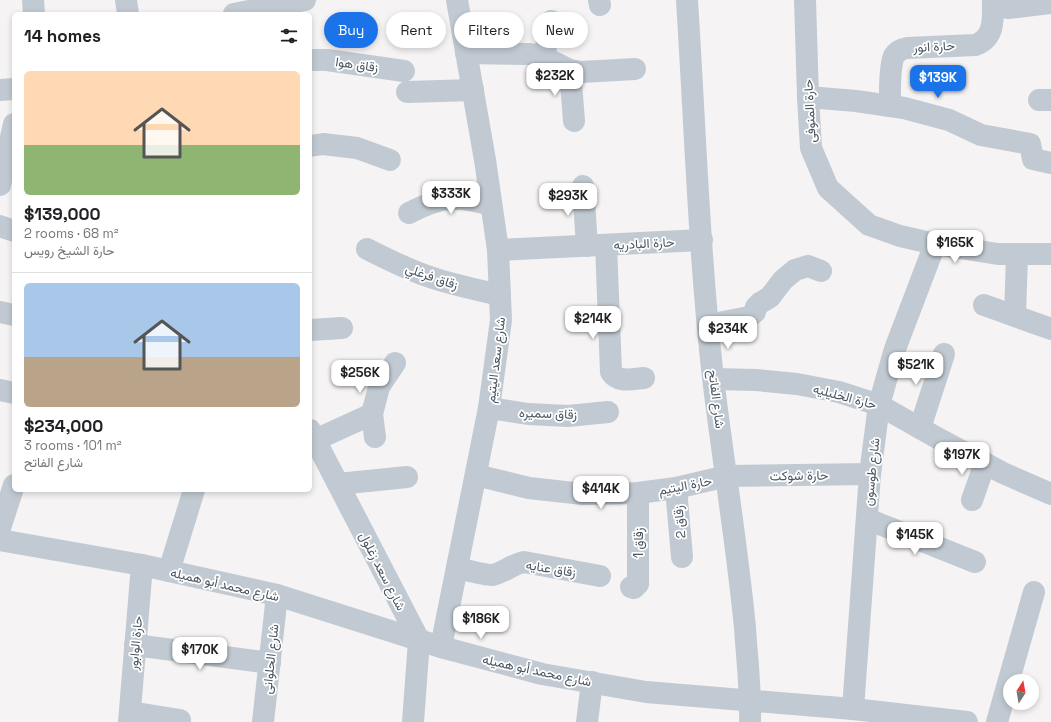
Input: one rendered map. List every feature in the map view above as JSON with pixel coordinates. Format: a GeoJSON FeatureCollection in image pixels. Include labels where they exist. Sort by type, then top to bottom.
{"type":"FeatureCollection","features":[{"type":"Feature","properties":{"kind":"street"},"geometry":{"type":"LineString","coordinates":[[33,0],[34,12]]}},
{"type":"Feature","properties":{"kind":"street"},"geometry":{"type":"LineString","coordinates":[[126,0],[128,12]]}},
{"type":"Feature","properties":{"kind":"street","name":"شارع سعد اليتيم"},"geometry":{"type":"LineString","coordinates":[[441,647],[489,408],[501,320],[498,250],[473,90],[456,0]]}},
{"type":"Feature","properties":{"kind":"street","name":"شارع الفاتح"},"geometry":{"type":"LineString","coordinates":[[687,0],[708,325],[741,585],[751,701],[750,722]]}},
{"type":"Feature","properties":{"kind":"street","name":"حارة المنوفى"},"geometry":{"type":"LineString","coordinates":[[805,0],[811,148],[828,188],[868,225],[900,236],[935,244]]}},
{"type":"Feature","properties":{"kind":"street","name":"حارة انور"},"geometry":{"type":"LineString","coordinates":[[993,1],[1000,6],[1008,8],[1051,3]]}},
{"type":"Feature","properties":{"kind":"street","name":"حارة انور"},"geometry":{"type":"LineString","coordinates":[[890,106],[894,56],[900,50],[906,48],[975,45],[982,42],[988,37],[993,20],[993,1]]}},
{"type":"Feature","properties":{"kind":"street"},"geometry":{"type":"LineString","coordinates":[[245,12],[290,4]]}},
{"type":"Feature","properties":{"kind":"street"},"geometry":{"type":"LineString","coordinates":[[544,57],[546,48]]}},
{"type":"Feature","properties":{"kind":"street"},"geometry":{"type":"LineString","coordinates":[[466,53],[530,54],[544,57],[570,70],[581,72],[635,68]]}},
{"type":"Feature","properties":{"kind":"street","name":"زقاق هوا"},"geometry":{"type":"LineString","coordinates":[[312,60],[327,60],[405,81],[473,90]]}},
{"type":"Feature","properties":{"kind":"street"},"geometry":{"type":"LineString","coordinates":[[570,70],[574,121]]}},
{"type":"Feature","properties":{"kind":"street"},"geometry":{"type":"LineString","coordinates":[[0,90],[12,89]]}},
{"type":"Feature","properties":{"kind":"street"},"geometry":{"type":"LineString","coordinates":[[808,97],[856,101],[904,108],[949,120],[982,135],[1030,144],[1033,159],[1051,163]]}},
{"type":"Feature","properties":{"kind":"street"},"geometry":{"type":"LineString","coordinates":[[0,185],[12,133]]}},
{"type":"Feature","properties":{"kind":"street"},"geometry":{"type":"LineString","coordinates":[[312,146],[323,144],[357,148],[390,160]]}},
{"type":"Feature","properties":{"kind":"street"},"geometry":{"type":"LineString","coordinates":[[583,186],[597,246],[611,372],[615,377],[621,380],[644,378]]}},
{"type":"Feature","properties":{"kind":"street"},"geometry":{"type":"LineString","coordinates":[[409,213],[428,203],[449,198],[471,199],[491,205]]}},
{"type":"Feature","properties":{"kind":"street"},"geometry":{"type":"LineString","coordinates":[[0,226],[12,230]]}},
{"type":"Feature","properties":{"kind":"street","name":"حارة البادريه"},"geometry":{"type":"LineString","coordinates":[[498,250],[702,240]]}},
{"type":"Feature","properties":{"kind":"street"},"geometry":{"type":"LineString","coordinates":[[935,244],[998,254],[1051,254]]}},
{"type":"Feature","properties":{"kind":"street","name":"شارع طوسون"},"geometry":{"type":"LineString","coordinates":[[853,709],[870,474],[879,405],[895,349],[935,244]]}},
{"type":"Feature","properties":{"kind":"street","name":"زقاق فرغلي"},"geometry":{"type":"LineString","coordinates":[[367,249],[399,265],[432,278],[465,288],[500,295]]}},
{"type":"Feature","properties":{"kind":"street"},"geometry":{"type":"LineString","coordinates":[[1015,316],[1017,254]]}},
{"type":"Feature","properties":{"kind":"street"},"geometry":{"type":"LineString","coordinates":[[708,325],[750,317],[755,312],[756,307],[770,297],[783,280],[795,270],[808,266],[821,271]]}},
{"type":"Feature","properties":{"kind":"street"},"geometry":{"type":"LineString","coordinates":[[984,305],[1051,329]]}},
{"type":"Feature","properties":{"kind":"street"},"geometry":{"type":"LineString","coordinates":[[0,312],[12,315]]}},
{"type":"Feature","properties":{"kind":"street"},"geometry":{"type":"LineString","coordinates":[[312,330],[342,328]]}},
{"type":"Feature","properties":{"kind":"street"},"geometry":{"type":"LineString","coordinates":[[920,428],[944,354]]}},
{"type":"Feature","properties":{"kind":"street"},"geometry":{"type":"LineString","coordinates":[[375,437],[372,414],[379,387],[395,363]]}},
{"type":"Feature","properties":{"kind":"street","name":"حارة الخليليه"},"geometry":{"type":"LineString","coordinates":[[714,379],[756,380],[797,384],[839,392],[879,405],[1003,473],[1051,494]]}},
{"type":"Feature","properties":{"kind":"street"},"geometry":{"type":"LineString","coordinates":[[0,390],[12,393]]}},
{"type":"Feature","properties":{"kind":"street","name":"زقاق سميره"},"geometry":{"type":"LineString","coordinates":[[489,408],[528,414],[562,415],[608,412]]}},
{"type":"Feature","properties":{"kind":"street"},"geometry":{"type":"LineString","coordinates":[[313,435],[372,414]]}},
{"type":"Feature","properties":{"kind":"street","name":"شارع سعد زغلول"},"geometry":{"type":"LineString","coordinates":[[313,435],[418,640]]}},
{"type":"Feature","properties":{"kind":"street"},"geometry":{"type":"LineString","coordinates":[[972,500],[985,463]]}},
{"type":"Feature","properties":{"kind":"street","name":"حارة اليتيم"},"geometry":{"type":"LineString","coordinates":[[476,474],[537,489],[583,494],[638,493],[676,488],[727,476]]}},
{"type":"Feature","properties":{"kind":"street","name":"حارة شوكت"},"geometry":{"type":"LineString","coordinates":[[727,476],[870,474]]}},
{"type":"Feature","properties":{"kind":"street"},"geometry":{"type":"LineString","coordinates":[[338,484],[407,477]]}},
{"type":"Feature","properties":{"kind":"street","name":"زقاق 2"},"geometry":{"type":"LineString","coordinates":[[676,488],[682,557]]}},
{"type":"Feature","properties":{"kind":"street"},"geometry":{"type":"LineString","coordinates":[[0,528],[12,491]]}},
{"type":"Feature","properties":{"kind":"street"},"geometry":{"type":"LineString","coordinates":[[169,571],[193,492]]}},
{"type":"Feature","properties":{"kind":"street","name":"زقاق 1"},"geometry":{"type":"LineString","coordinates":[[631,587],[636,587],[638,584],[638,493]]}},
{"type":"Feature","properties":{"kind":"street"},"geometry":{"type":"LineString","coordinates":[[867,519],[975,562]]}},
{"type":"Feature","properties":{"kind":"street","name":"شارع محمد أبو هميله"},"geometry":{"type":"LineString","coordinates":[[0,540],[142,565],[277,595],[441,647],[542,674],[646,692],[853,709],[967,722]]}},
{"type":"Feature","properties":{"kind":"street","name":"زقاق عنايه"},"geometry":{"type":"LineString","coordinates":[[457,568],[492,575],[516,563],[524,562],[600,576]]}},
{"type":"Feature","properties":{"kind":"street","name":"حارة الوابور"},"geometry":{"type":"LineString","coordinates":[[129,717],[142,565]]}},
{"type":"Feature","properties":{"kind":"street"},"geometry":{"type":"LineString","coordinates":[[997,722],[1034,592]]}},
{"type":"Feature","properties":{"kind":"street","name":"شارع الحلوانى"},"geometry":{"type":"LineString","coordinates":[[263,722],[277,595]]}},
{"type":"Feature","properties":{"kind":"street"},"geometry":{"type":"LineString","coordinates":[[413,722],[418,640]]}},
{"type":"Feature","properties":{"kind":"street"},"geometry":{"type":"LineString","coordinates":[[135,645],[270,663]]}},
{"type":"Feature","properties":{"kind":"street"},"geometry":{"type":"LineString","coordinates":[[587,722],[592,682]]}},
{"type":"Feature","properties":{"kind":"street"},"geometry":{"type":"LineString","coordinates":[[129,717],[180,720]]}}]}
